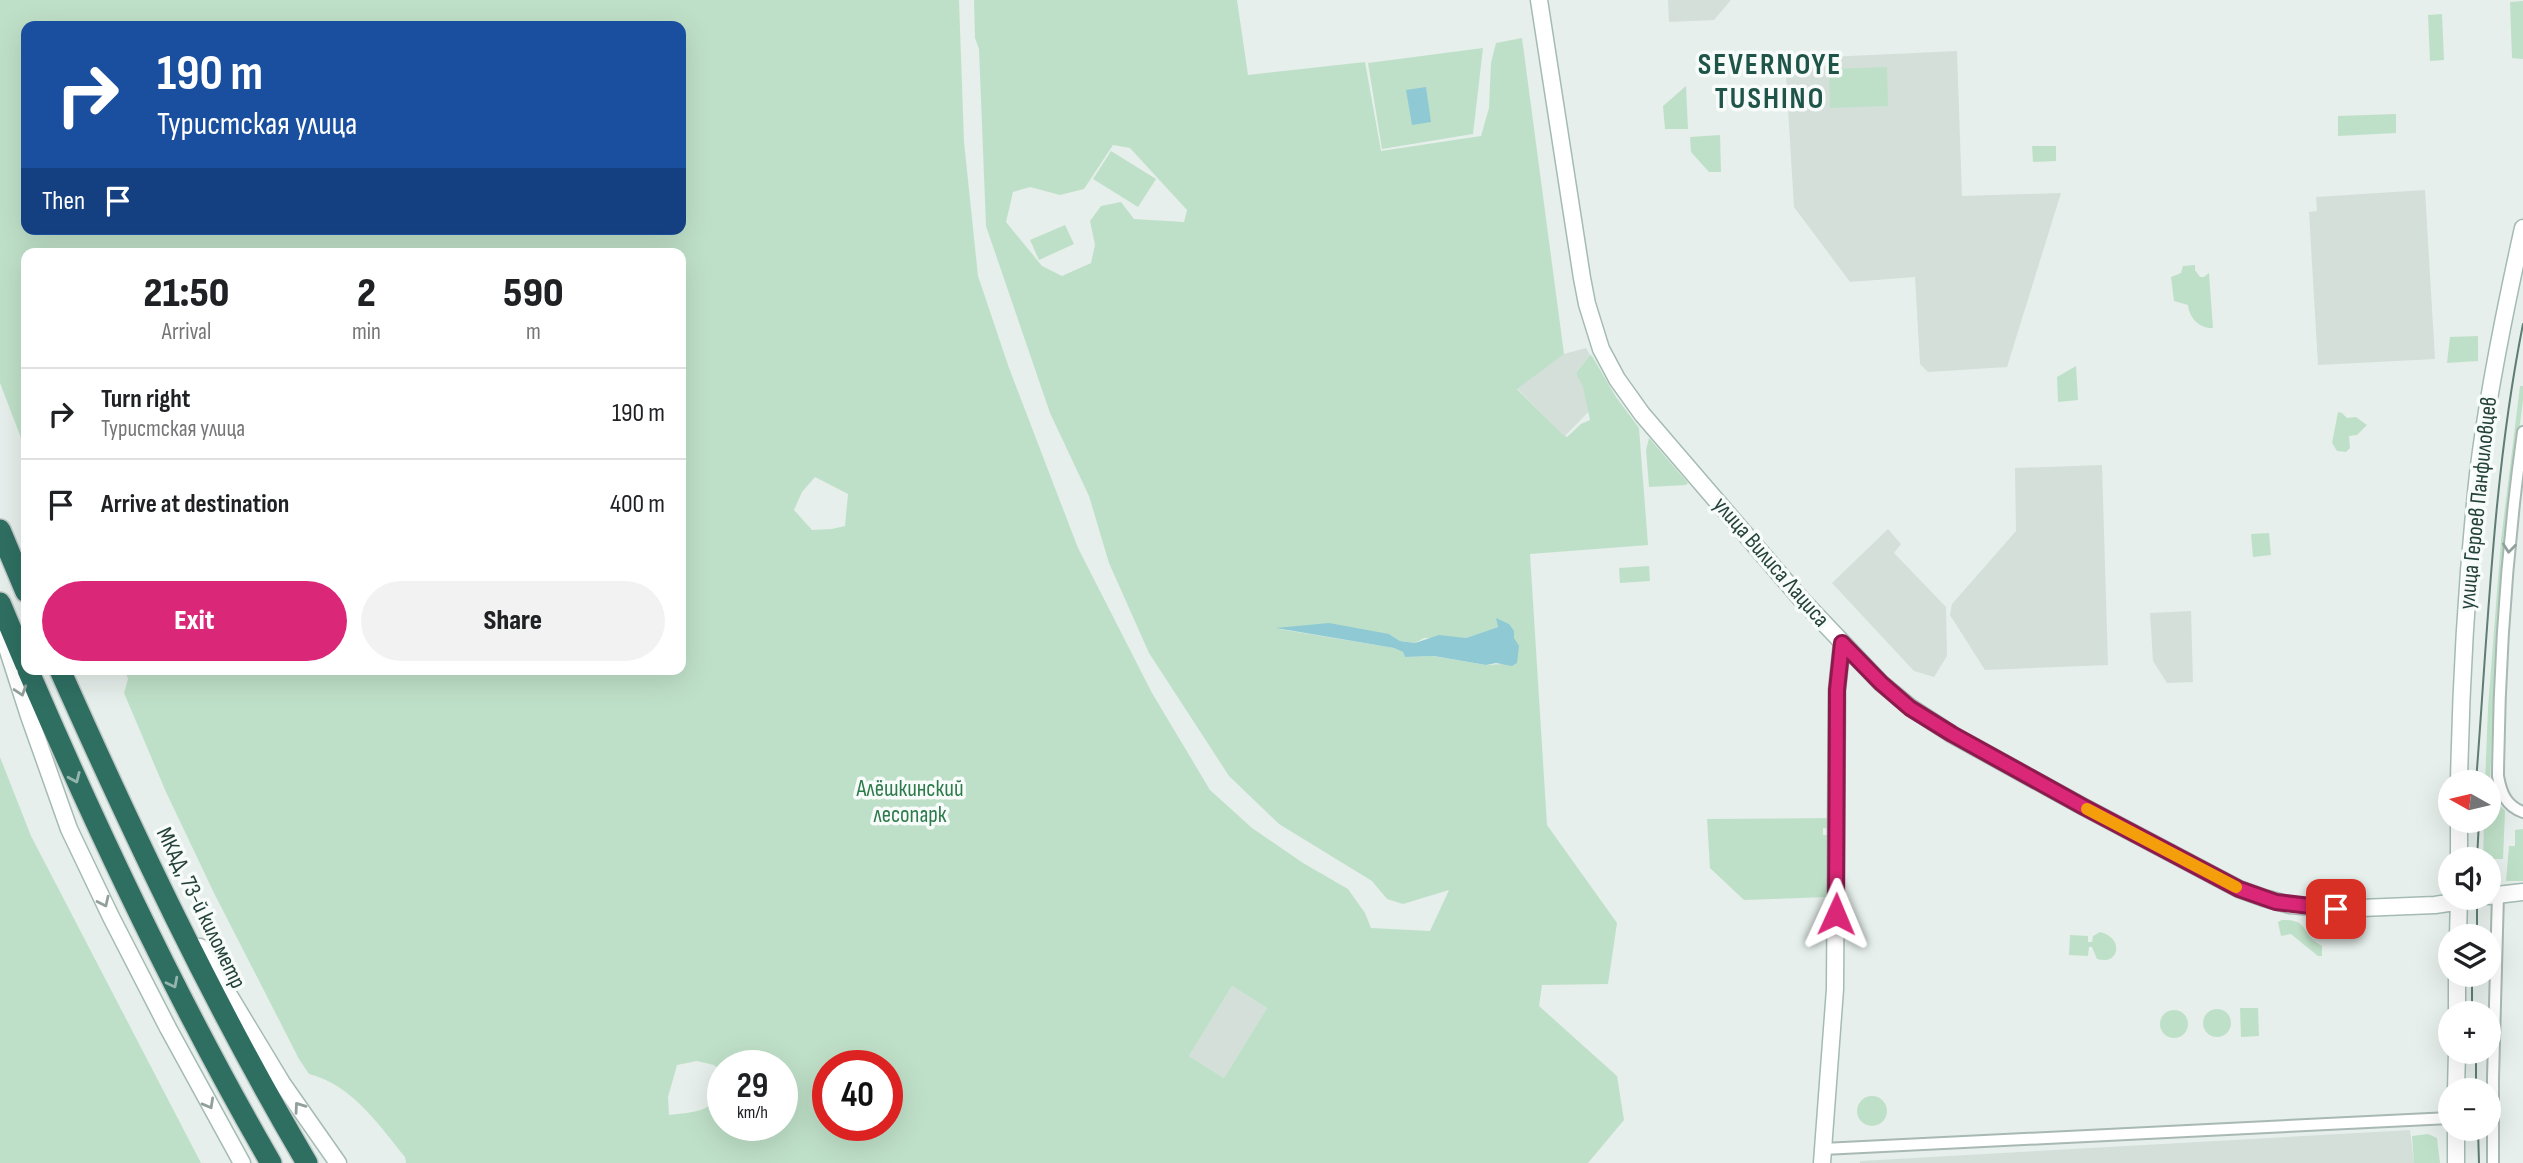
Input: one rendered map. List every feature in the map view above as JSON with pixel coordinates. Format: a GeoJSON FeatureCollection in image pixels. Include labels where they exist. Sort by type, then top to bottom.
{"type":"FeatureCollection","features":[{"type":"Feature","properties":{"kind":"highway"},"geometry":{"type":"LineString","coordinates":[[0,530],[21,580]]}},
{"type":"Feature","properties":{"kind":"highway"},"geometry":{"type":"LineString","coordinates":[[0,603],[21,654]]}},
{"type":"Feature","properties":{"kind":"highway"},"geometry":{"type":"LineString","coordinates":[[30,675],[125,888],[189,1015],[271,1163]]}},
{"type":"Feature","properties":{"kind":"highway","name":"МКАД, 73-й километр"},"geometry":{"type":"LineString","coordinates":[[62,675],[153,872],[217,1000],[307,1163]]}},
{"type":"Feature","properties":{"kind":"main road","name":"улица Вилиса Лациса"},"geometry":{"type":"LineString","coordinates":[[1539,0],[1582,278],[1601,349],[1642,414],[1842,643],[1837,690],[1835,989],[1822,1156]]}},
{"type":"Feature","properties":{"kind":"main road","name":"улица Героев Панфиловцев"},"geometry":{"type":"LineString","coordinates":[[2460,770],[2469,568],[2478,472],[2491,387],[2523,228]]}},
{"type":"Feature","properties":{"kind":"main road"},"geometry":{"type":"LineString","coordinates":[[0,626],[69,829],[162,1016],[242,1163]]}},
{"type":"Feature","properties":{"kind":"main road"},"geometry":{"type":"LineString","coordinates":[[1842,643],[1894,696],[1952,734],[2239,889],[2276,902],[2322,908],[2381,909],[2438,902]]}},
{"type":"Feature","properties":{"kind":"main road"},"geometry":{"type":"LineString","coordinates":[[153,872],[282,1083],[338,1163]]}},
{"type":"Feature","properties":{"kind":"main road"},"geometry":{"type":"LineString","coordinates":[[2501,894],[2523,892]]}},
{"type":"Feature","properties":{"kind":"main road"},"geometry":{"type":"LineString","coordinates":[[2456,1141],[2456,1163]]}},
{"type":"Feature","properties":{"kind":"street"},"geometry":{"type":"LineString","coordinates":[[2523,432],[2507,561],[2498,776],[2504,797],[2512,808],[2523,812]]}},
{"type":"Feature","properties":{"kind":"street"},"geometry":{"type":"LineString","coordinates":[[2493,910],[2493,1163]]}},
{"type":"Feature","properties":{"kind":"street"},"geometry":{"type":"LineString","coordinates":[[1822,1156],[2438,1119]]}},
{"type":"Feature","properties":{"kind":"shaded area"},"geometry":{"type":"Polygon","coordinates":[[[1668,0],[1731,0],[1714,20],[1669,22],[1668,0]]]}},
{"type":"Feature","properties":{"kind":"shaded area"},"geometry":{"type":"Polygon","coordinates":[[[1957,51],[1962,196],[2061,193],[2007,367],[1928,372],[1920,364],[1915,277],[1850,282],[1794,207],[1785,59],[1957,51]]]}},
{"type":"Feature","properties":{"kind":"shaded area"},"geometry":{"type":"Polygon","coordinates":[[[2425,190],[2435,359],[2318,365],[2309,212],[2317,211],[2316,197],[2425,190]]]}},
{"type":"Feature","properties":{"kind":"shaded area"},"geometry":{"type":"Polygon","coordinates":[[[1586,348],[1590,355],[1576,373],[1598,402],[1564,437],[1516,387],[1564,354],[1586,348]]]}},
{"type":"Feature","properties":{"kind":"shaded area"},"geometry":{"type":"Polygon","coordinates":[[[2102,465],[2108,665],[1985,670],[1950,615],[1952,604],[2016,531],[2015,468],[2102,465]]]}},
{"type":"Feature","properties":{"kind":"shaded area"},"geometry":{"type":"Polygon","coordinates":[[[1888,529],[1901,544],[1894,553],[1946,607],[1947,656],[1934,677],[1914,671],[1832,583],[1888,529]]]}},
{"type":"Feature","properties":{"kind":"shaded area"},"geometry":{"type":"Polygon","coordinates":[[[2191,611],[2193,682],[2167,683],[2153,661],[2150,613],[2191,611]]]}},
{"type":"Feature","properties":{"kind":"shaded area"},"geometry":{"type":"Polygon","coordinates":[[[1232,986],[1267,1008],[1224,1078],[1189,1056],[1232,986]]]}},
{"type":"Feature","properties":{"kind":"shaded area"},"geometry":{"type":"Polygon","coordinates":[[[2410,1130],[2414,1163],[1860,1163],[1860,1161],[2410,1130]]]}},
{"type":"Feature","properties":{"kind":"green space","name":"Алёшкинский лесопарк"},"geometry":{"type":"Polygon","coordinates":[[[0,0],[959,0],[964,142],[978,276],[1009,368],[1078,548],[1152,693],[1210,790],[1252,828],[1303,863],[1348,889],[1365,913],[1371,928],[1430,931],[1449,890],[1403,904],[1387,899],[1372,881],[1279,824],[1229,776],[1149,653],[1109,563],[1089,496],[1050,413],[986,226],[979,49],[975,38],[974,0],[1237,0],[1248,75],[1365,62],[1381,151],[1481,136],[1489,108],[1491,63],[1496,43],[1522,38],[1564,354],[1517,389],[1567,437],[1581,424],[1590,420],[1583,387],[1576,373],[1590,355],[1639,428],[1648,545],[1530,554],[1547,825],[1617,923],[1608,984],[1542,985],[1539,1006],[1617,1076],[1624,1120],[1588,1163],[406,1163],[405,1157],[363,1107],[338,1087],[309,1074],[299,1059],[166,792],[124,693],[127,675],[686,675],[686,248],[21,248],[21,438],[0,383],[0,0]],[[1113,145],[1084,189],[1060,195],[1030,187],[1013,192],[1006,222],[1042,266],[1062,276],[1091,263],[1095,245],[1090,221],[1101,206],[1121,202],[1134,219],[1184,222],[1187,210],[1130,148],[1113,145]],[[815,477],[802,492],[794,510],[812,530],[845,526],[848,494],[815,477]],[[1497,619],[1498,627],[1466,638],[1424,638],[1415,643],[1400,641],[1389,634],[1279,629],[1394,648],[1403,652],[1405,657],[1433,656],[1486,665],[1503,664],[1504,624],[1497,619]],[[1232,986],[1189,1056],[1224,1078],[1267,1008],[1232,986]]]}},
{"type":"Feature","properties":{"kind":"green space"},"geometry":{"type":"Polygon","coordinates":[[[2523,1],[2523,59],[2512,58],[2510,2],[2523,1]]]}},
{"type":"Feature","properties":{"kind":"green space"},"geometry":{"type":"Polygon","coordinates":[[[2442,14],[2444,60],[2430,61],[2428,15],[2442,14]]]}},
{"type":"Feature","properties":{"kind":"green space"},"geometry":{"type":"Polygon","coordinates":[[[1483,48],[1473,134],[1382,149],[1368,63],[1483,48]]]}},
{"type":"Feature","properties":{"kind":"green space"},"geometry":{"type":"Polygon","coordinates":[[[1887,67],[1888,106],[1830,108],[1829,69],[1887,67]]]}},
{"type":"Feature","properties":{"kind":"green space"},"geometry":{"type":"Polygon","coordinates":[[[1686,86],[1688,129],[1665,129],[1663,106],[1686,86]]]}},
{"type":"Feature","properties":{"kind":"green space"},"geometry":{"type":"Polygon","coordinates":[[[2396,114],[2396,133],[2338,136],[2338,116],[2396,114]]]}},
{"type":"Feature","properties":{"kind":"green space"},"geometry":{"type":"Polygon","coordinates":[[[1720,135],[1721,172],[1709,172],[1691,152],[1690,137],[1720,135]]]}},
{"type":"Feature","properties":{"kind":"green space"},"geometry":{"type":"Polygon","coordinates":[[[2032,146],[2056,146],[2056,161],[2033,162],[2032,146]]]}},
{"type":"Feature","properties":{"kind":"green space"},"geometry":{"type":"Polygon","coordinates":[[[1111,151],[1156,179],[1138,207],[1093,179],[1111,151]]]}},
{"type":"Feature","properties":{"kind":"green space"},"geometry":{"type":"Polygon","coordinates":[[[1065,225],[1074,244],[1039,260],[1030,240],[1065,225]]]}},
{"type":"Feature","properties":{"kind":"green space"},"geometry":{"type":"Polygon","coordinates":[[[2195,265],[2200,277],[2209,273],[2213,328],[2200,325],[2190,314],[2188,305],[2174,301],[2171,277],[2181,273],[2183,266],[2195,265]]]}},
{"type":"Feature","properties":{"kind":"green space"},"geometry":{"type":"Polygon","coordinates":[[[2478,336],[2478,361],[2447,363],[2450,337],[2478,336]]]}},
{"type":"Feature","properties":{"kind":"green space"},"geometry":{"type":"Polygon","coordinates":[[[2076,366],[2078,400],[2058,402],[2057,377],[2076,366]]]}},
{"type":"Feature","properties":{"kind":"green space"},"geometry":{"type":"Polygon","coordinates":[[[2520,386],[2523,386],[2503,558],[2491,770],[2485,770],[2488,708],[2501,540],[2520,386]]]}},
{"type":"Feature","properties":{"kind":"green space"},"geometry":{"type":"Polygon","coordinates":[[[2338,412],[2347,418],[2356,417],[2367,425],[2357,435],[2349,436],[2350,448],[2346,452],[2337,451],[2332,443],[2338,412]]]}},
{"type":"Feature","properties":{"kind":"green space"},"geometry":{"type":"Polygon","coordinates":[[[1649,438],[1688,483],[1686,485],[1649,487],[1646,450],[1649,438]]]}},
{"type":"Feature","properties":{"kind":"green space"},"geometry":{"type":"Polygon","coordinates":[[[2269,533],[2271,555],[2253,557],[2251,534],[2269,533]]]}},
{"type":"Feature","properties":{"kind":"green space"},"geometry":{"type":"Polygon","coordinates":[[[1649,566],[1650,581],[1620,583],[1619,568],[1649,566]]]}},
{"type":"Feature","properties":{"kind":"green space"},"geometry":{"type":"Polygon","coordinates":[[[0,757],[31,836],[201,1163],[0,1163],[0,757]]]}},
{"type":"Feature","properties":{"kind":"green space"},"geometry":{"type":"Polygon","coordinates":[[[2501,806],[2505,811],[2503,859],[2501,847],[2483,847],[2484,833],[2501,833],[2501,806]]]}},
{"type":"Feature","properties":{"kind":"green space"},"geometry":{"type":"Polygon","coordinates":[[[1831,818],[1832,829],[1823,828],[1823,835],[1827,835],[1828,897],[1744,900],[1710,868],[1707,819],[1831,818]]]}},
{"type":"Feature","properties":{"kind":"green space"},"geometry":{"type":"Polygon","coordinates":[[[2523,829],[2523,881],[2506,881],[2509,846],[2515,846],[2515,830],[2523,829]]]}},
{"type":"Feature","properties":{"kind":"green space"},"geometry":{"type":"Polygon","coordinates":[[[2282,920],[2302,925],[2322,946],[2322,956],[2318,956],[2291,934],[2281,936],[2278,922],[2282,920]]]}},
{"type":"Feature","properties":{"kind":"green space"},"geometry":{"type":"Polygon","coordinates":[[[2100,932],[2108,935],[2116,945],[2114,955],[2110,959],[2097,959],[2092,947],[2089,947],[2088,956],[2069,955],[2070,935],[2088,936],[2088,942],[2092,942],[2093,936],[2100,932]]]}},
{"type":"Feature","properties":{"kind":"green space"},"geometry":{"type":"Polygon","coordinates":[[[2240,1008],[2258,1008],[2259,1036],[2241,1037],[2240,1008]]]}},
{"type":"Feature","properties":{"kind":"green space"},"geometry":{"type":"Polygon","coordinates":[[[2217,1009],[2227,1013],[2231,1023],[2227,1033],[2217,1037],[2207,1033],[2203,1023],[2207,1013],[2217,1009]]]}},
{"type":"Feature","properties":{"kind":"green space"},"geometry":{"type":"Polygon","coordinates":[[[2174,1010],[2184,1014],[2188,1024],[2184,1034],[2174,1038],[2164,1034],[2160,1024],[2164,1014],[2174,1010]]]}},
{"type":"Feature","properties":{"kind":"green space"},"geometry":{"type":"Polygon","coordinates":[[[1872,1096],[1883,1100],[1887,1111],[1883,1122],[1872,1126],[1861,1122],[1857,1111],[1861,1100],[1872,1096]]]}},
{"type":"Feature","properties":{"kind":"green space"},"geometry":{"type":"Polygon","coordinates":[[[2428,1134],[2437,1138],[2440,1163],[2414,1163],[2412,1136],[2428,1134]]]}},
{"type":"Feature","properties":{"kind":"water"},"geometry":{"type":"Polygon","coordinates":[[[1426,87],[1431,122],[1412,125],[1406,90],[1426,87]]]}},
{"type":"Feature","properties":{"kind":"water"},"geometry":{"type":"Polygon","coordinates":[[[1496,618],[1509,624],[1519,646],[1517,663],[1512,666],[1496,663],[1486,665],[1434,656],[1405,657],[1403,652],[1394,648],[1276,628],[1329,623],[1389,634],[1400,641],[1415,643],[1439,635],[1466,638],[1498,627],[1496,618]]]}},
{"type":"Feature","properties":{"kind":"tram line"},"geometry":{"type":"LineString","coordinates":[[2477,770],[2498,495],[2523,324]]}},
{"type":"Feature","properties":{"kind":"tram line"},"geometry":{"type":"LineString","coordinates":[[2478,833],[2478,847]]}},
{"type":"Feature","properties":{"kind":"tram line"},"geometry":{"type":"LineString","coordinates":[[2477,910],[2477,924]]}},
{"type":"Feature","properties":{"kind":"tram line"},"geometry":{"type":"LineString","coordinates":[[2472,987],[2472,1001]]}},
{"type":"Feature","properties":{"kind":"tram line"},"geometry":{"type":"LineString","coordinates":[[2476,1064],[2476,1078]]}},
{"type":"Feature","properties":{"kind":"tram line"},"geometry":{"type":"LineString","coordinates":[[2478,1141],[2479,1163]]}},
{"type":"Feature","properties":{"kind":"slow traffic"},"geometry":{"type":"LineString","coordinates":[[2087,809],[2236,887]]}},
{"type":"Feature","properties":{"kind":"district","name":"SEVERNOYE TUSHINO"},"geometry":{"type":"Point","coordinates":[1770,82]}},
{"type":"Feature","properties":{"kind":"route"},"geometry":{"type":"LineString","coordinates":[[1836,914],[1837,690],[1842,643],[1894,696],[1910,708],[2082,806],[2239,889],[2290,905],[2336,909]]}}]}
